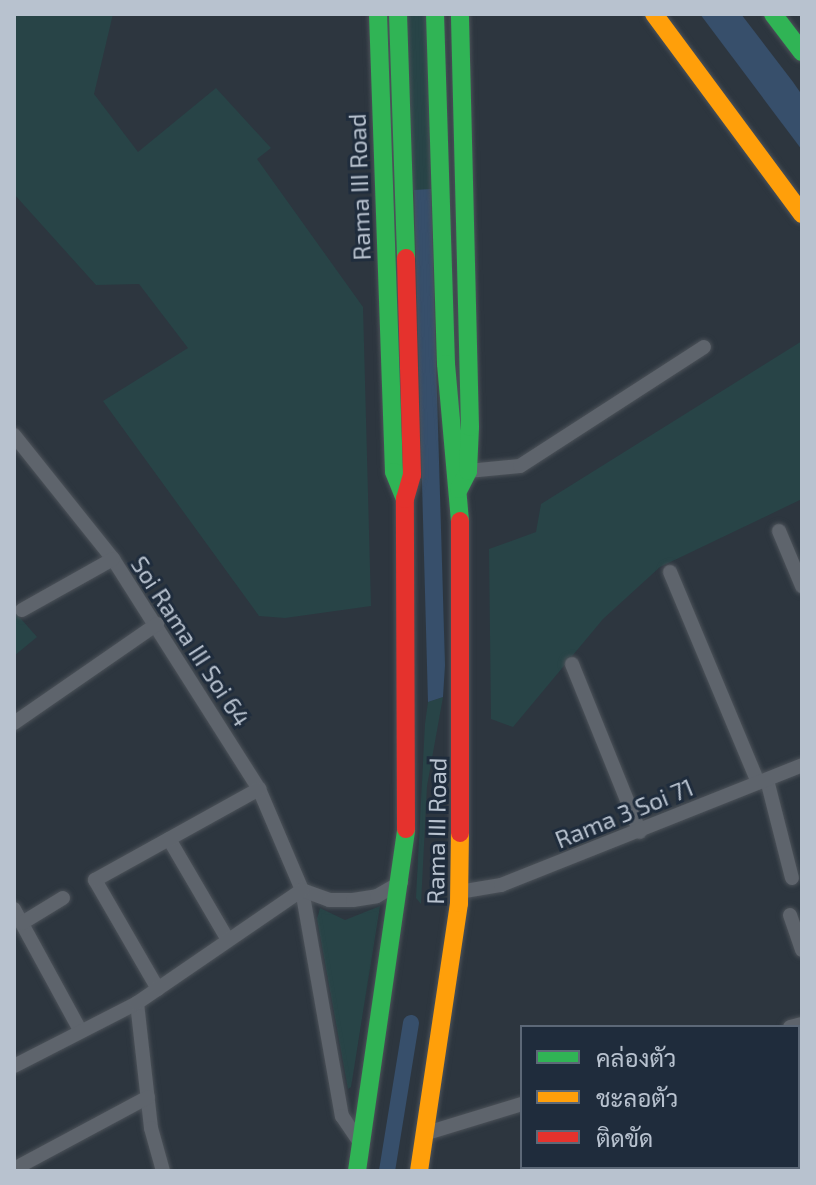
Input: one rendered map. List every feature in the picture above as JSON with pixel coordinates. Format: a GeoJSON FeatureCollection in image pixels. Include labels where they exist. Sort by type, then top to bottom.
{"type":"FeatureCollection","features":[{"type":"Feature","properties":{"kind":"main road","name":"Rama III Road"},"geometry":{"type":"LineString","coordinates":[[378,14],[394,472],[405,499]]}},
{"type":"Feature","properties":{"kind":"main road","name":"Rama III Road"},"geometry":{"type":"LineString","coordinates":[[357,1171],[401,882],[408,813],[410,660],[405,499],[412,475],[398,14]]}},
{"type":"Feature","properties":{"kind":"main road","name":"Rama III Road"},"geometry":{"type":"LineString","coordinates":[[419,1171],[427,1133],[459,892],[459,489],[452,472],[446,364],[435,14]]}},
{"type":"Feature","properties":{"kind":"main road","name":"Rama III Road"},"geometry":{"type":"LineString","coordinates":[[459,489],[468,471],[460,14]]}},
{"type":"Feature","properties":{"kind":"main road"},"geometry":{"type":"LineString","coordinates":[[654,14],[802,214]]}},
{"type":"Feature","properties":{"kind":"main road"},"geometry":{"type":"LineString","coordinates":[[773,14],[802,52]]}},
{"type":"Feature","properties":{"kind":"street"},"geometry":{"type":"LineString","coordinates":[[468,471],[520,466],[704,347]]}},
{"type":"Feature","properties":{"kind":"street","name":"Soi Rama III Soi 64"},"geometry":{"type":"LineString","coordinates":[[14,435],[113,559],[259,789],[302,890],[342,1116],[361,1144]]}},
{"type":"Feature","properties":{"kind":"street"},"geometry":{"type":"LineString","coordinates":[[779,531],[802,586]]}},
{"type":"Feature","properties":{"kind":"street"},"geometry":{"type":"LineString","coordinates":[[22,610],[113,559]]}},
{"type":"Feature","properties":{"kind":"street"},"geometry":{"type":"LineString","coordinates":[[670,572],[763,781],[792,878]]}},
{"type":"Feature","properties":{"kind":"street"},"geometry":{"type":"LineString","coordinates":[[14,723],[157,624]]}},
{"type":"Feature","properties":{"kind":"street"},"geometry":{"type":"LineString","coordinates":[[572,664],[640,832]]}},
{"type":"Feature","properties":{"kind":"street","name":"Rama 3 Soi 71"},"geometry":{"type":"LineString","coordinates":[[459,892],[501,885],[802,765]]}},
{"type":"Feature","properties":{"kind":"street"},"geometry":{"type":"LineString","coordinates":[[158,989],[95,880],[259,789]]}},
{"type":"Feature","properties":{"kind":"street"},"geometry":{"type":"LineString","coordinates":[[169,839],[228,940]]}},
{"type":"Feature","properties":{"kind":"street"},"geometry":{"type":"LineString","coordinates":[[14,1066],[137,1003],[302,890],[329,900],[353,900],[377,896],[401,882]]}},
{"type":"Feature","properties":{"kind":"street"},"geometry":{"type":"LineString","coordinates":[[22,923],[63,898]]}},
{"type":"Feature","properties":{"kind":"street"},"geometry":{"type":"LineString","coordinates":[[14,909],[80,1030]]}},
{"type":"Feature","properties":{"kind":"street"},"geometry":{"type":"LineString","coordinates":[[790,915],[802,950]]}},
{"type":"Feature","properties":{"kind":"street"},"geometry":{"type":"LineString","coordinates":[[137,1003],[148,1097],[163,1171]]}},
{"type":"Feature","properties":{"kind":"street"},"geometry":{"type":"LineString","coordinates":[[14,1169],[148,1097]]}},
{"type":"Feature","properties":{"kind":"street"},"geometry":{"type":"LineString","coordinates":[[427,1133],[520,1105]]}},
{"type":"Feature","properties":{"kind":"green space"},"geometry":{"type":"Polygon","coordinates":[[[14,14],[113,14],[94,94],[138,152],[216,88],[271,148],[257,159],[363,307],[371,606],[285,618],[259,616],[103,401],[188,348],[139,284],[96,285],[14,194],[14,14]]]}},
{"type":"Feature","properties":{"kind":"green space"},"geometry":{"type":"Polygon","coordinates":[[[395,14],[434,14],[434,192],[395,192],[395,14]]]}},
{"type":"Feature","properties":{"kind":"green space"},"geometry":{"type":"Polygon","coordinates":[[[802,341],[802,499],[660,567],[603,619],[513,727],[491,719],[489,549],[536,532],[541,504],[802,341]]]}},
{"type":"Feature","properties":{"kind":"green space"},"geometry":{"type":"Polygon","coordinates":[[[14,611],[37,637],[14,656],[14,611]]]}},
{"type":"Feature","properties":{"kind":"green space"},"geometry":{"type":"Polygon","coordinates":[[[443,697],[427,786],[421,904],[416,898],[425,724],[428,702],[443,697]]]}},
{"type":"Feature","properties":{"kind":"green space"},"geometry":{"type":"Polygon","coordinates":[[[380,906],[351,1087],[348,1089],[317,919],[320,908],[345,920],[380,906]]]}},
{"type":"Feature","properties":{"kind":"water"},"geometry":{"type":"Polygon","coordinates":[[[700,14],[741,14],[793,82],[802,95],[802,150],[700,14]]]}},
{"type":"Feature","properties":{"kind":"water"},"geometry":{"type":"Polygon","coordinates":[[[431,189],[445,665],[443,697],[428,702],[414,190],[431,189]]]}},
{"type":"Feature","properties":{"kind":"waterway"},"geometry":{"type":"LineString","coordinates":[[387,1171],[411,1023]]}},
{"type":"Feature","properties":{"kind":"traffic: fast"},"geometry":{"type":"LineString","coordinates":[[378,14],[394,472],[405,499]]}},
{"type":"Feature","properties":{"kind":"traffic: fast"},"geometry":{"type":"LineString","coordinates":[[398,14],[406,258]]}},
{"type":"Feature","properties":{"kind":"traffic: fast"},"geometry":{"type":"LineString","coordinates":[[435,14],[446,364],[460,521]]}},
{"type":"Feature","properties":{"kind":"traffic: fast"},"geometry":{"type":"LineString","coordinates":[[459,489],[468,471],[470,427],[460,14]]}},
{"type":"Feature","properties":{"kind":"traffic: fast"},"geometry":{"type":"LineString","coordinates":[[773,14],[802,52]]}},
{"type":"Feature","properties":{"kind":"traffic: fast"},"geometry":{"type":"LineString","coordinates":[[357,1171],[406,829]]}},
{"type":"Feature","properties":{"kind":"traffic: slow"},"geometry":{"type":"LineString","coordinates":[[654,14],[802,214]]}},
{"type":"Feature","properties":{"kind":"traffic: slow"},"geometry":{"type":"LineString","coordinates":[[419,1171],[459,903],[460,833]]}},
{"type":"Feature","properties":{"kind":"traffic: jam"},"geometry":{"type":"LineString","coordinates":[[406,258],[412,475],[405,499],[406,829]]}},
{"type":"Feature","properties":{"kind":"traffic: jam"},"geometry":{"type":"LineString","coordinates":[[460,521],[460,833]]}}]}
